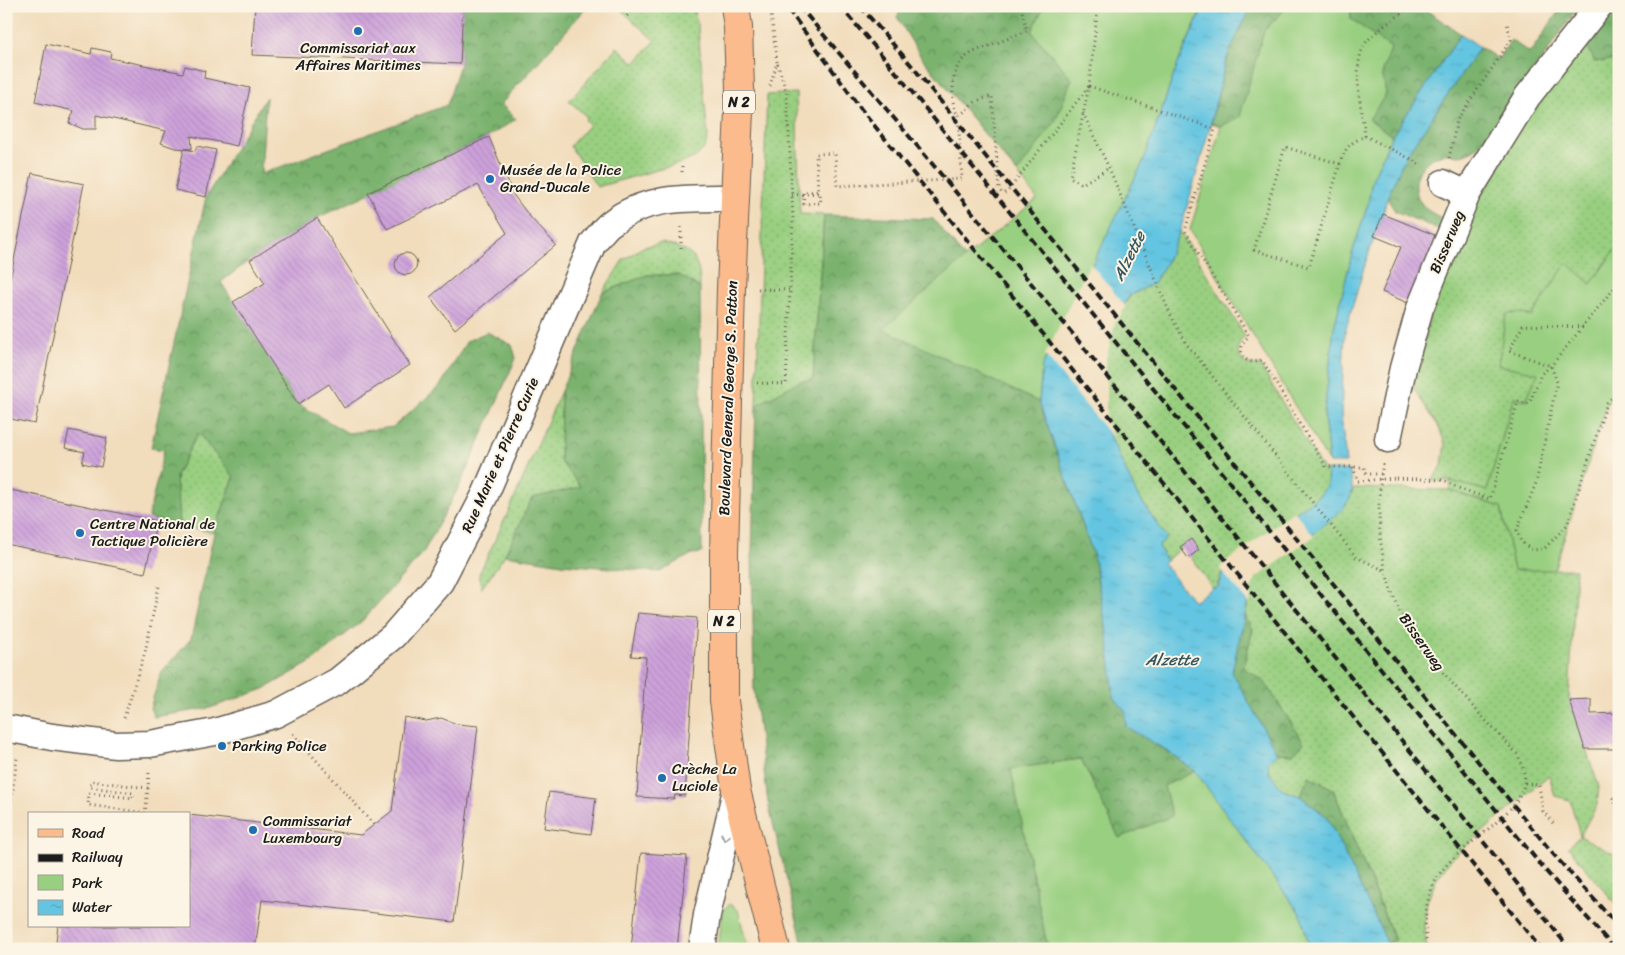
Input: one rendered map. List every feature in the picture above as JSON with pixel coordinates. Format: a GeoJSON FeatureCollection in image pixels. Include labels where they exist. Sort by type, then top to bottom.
{"type":"FeatureCollection","features":[{"type":"Feature","properties":{"kind":"main road","name":"Boulevard General George S. Patton"},"geometry":{"type":"LineString","coordinates":[[735,6],[738,28],[740,89],[731,288],[724,563],[724,701],[736,790],[776,949]]}},
{"type":"Feature","properties":{"kind":"street","name":"Bisserweg"},"geometry":{"type":"LineString","coordinates":[[1388,439],[1403,368],[1420,308],[1467,194],[1527,97],[1592,12],[1599,6]]}},
{"type":"Feature","properties":{"kind":"street","name":"Bisserweg"},"geometry":{"type":"LineString","coordinates":[[1443,183],[1467,194]]}},
{"type":"Feature","properties":{"kind":"street","name":"Rue Marie et Pierre Curie"},"geometry":{"type":"LineString","coordinates":[[13,729],[116,745],[150,744],[214,732],[276,714],[338,681],[394,636],[440,582],[485,495],[593,243],[610,224],[629,211],[651,203],[682,198],[735,198]]}},
{"type":"Feature","properties":{"kind":"street","name":"Boulevard General George S. Patton"},"geometry":{"type":"LineString","coordinates":[[702,949],[707,915],[736,790]]}},
{"type":"Feature","properties":{"kind":"path"},"geometry":{"type":"LineString","coordinates":[[627,16],[635,6]]}},
{"type":"Feature","properties":{"kind":"path"},"geometry":{"type":"LineString","coordinates":[[792,195],[801,194],[811,193],[820,193],[821,203],[804,204],[804,198],[803,192],[818,191],[816,154],[835,153],[836,186],[962,179],[958,115],[952,92],[953,77],[960,62],[971,52],[1027,31],[1020,6]]}},
{"type":"Feature","properties":{"kind":"path"},"geometry":{"type":"LineString","coordinates":[[1098,6],[1091,86],[1083,113],[1070,177],[1082,184],[1109,168]]}},
{"type":"Feature","properties":{"kind":"path"},"geometry":{"type":"LineString","coordinates":[[1365,136],[1358,82],[1360,53],[1368,39],[1412,6]]}},
{"type":"Feature","properties":{"kind":"path"},"geometry":{"type":"LineString","coordinates":[[1443,183],[1457,120],[1511,40],[1507,22]]}},
{"type":"Feature","properties":{"kind":"path"},"geometry":{"type":"LineString","coordinates":[[757,384],[786,384],[793,219],[787,94],[776,62]]}},
{"type":"Feature","properties":{"kind":"path"},"geometry":{"type":"LineString","coordinates":[[958,115],[963,114],[971,105],[981,99],[992,96],[999,190],[1003,194],[1008,191],[1091,86]]}},
{"type":"Feature","properties":{"kind":"path"},"geometry":{"type":"LineString","coordinates":[[1091,86],[1215,128],[1185,231],[1249,336],[1243,341],[1240,349],[1243,357],[1249,362],[1257,363],[1262,360],[1326,466],[1364,467],[1365,472],[1368,474],[1381,474]]}},
{"type":"Feature","properties":{"kind":"path"},"geometry":{"type":"LineString","coordinates":[[1083,113],[1109,168],[1171,316],[1186,342],[1356,557],[1386,571]]}},
{"type":"Feature","properties":{"kind":"path"},"geometry":{"type":"LineString","coordinates":[[1340,164],[1285,148],[1254,250],[1309,267],[1340,164],[1344,150],[1354,141],[1365,136],[1413,160]]}},
{"type":"Feature","properties":{"kind":"path"},"geometry":{"type":"LineString","coordinates":[[1353,467],[1358,481],[1396,478],[1444,480],[1458,488],[1490,499],[1518,401],[1529,404],[1542,374],[1551,366],[1619,282]]}},
{"type":"Feature","properties":{"kind":"path"},"geometry":{"type":"LineString","coordinates":[[760,288],[790,290]]}},
{"type":"Feature","properties":{"kind":"path"},"geometry":{"type":"LineString","coordinates":[[1583,327],[1523,325],[1509,351],[1551,366],[1557,382],[1536,483],[1517,530],[1521,542],[1532,550],[1544,549],[1568,525],[1607,404],[1619,390]]}},
{"type":"Feature","properties":{"kind":"path","name":"Bisserweg"},"geometry":{"type":"LineString","coordinates":[[1388,439],[1381,474],[1379,507],[1386,571],[1396,604],[1416,638],[1454,686],[1518,755],[1524,768],[1525,783]]}},
{"type":"Feature","properties":{"kind":"path"},"geometry":{"type":"LineString","coordinates":[[116,745],[145,652],[159,586]]}},
{"type":"Feature","properties":{"kind":"path"},"geometry":{"type":"LineString","coordinates":[[276,714],[374,825]]}},
{"type":"Feature","properties":{"kind":"path"},"geometry":{"type":"LineString","coordinates":[[6,823],[9,820],[13,729]]}},
{"type":"Feature","properties":{"kind":"path"},"geometry":{"type":"LineString","coordinates":[[138,812],[88,805],[89,793],[133,798],[133,792],[90,787],[91,781],[148,788]]}},
{"type":"Feature","properties":{"kind":"path"},"geometry":{"type":"LineString","coordinates":[[1426,949],[1424,927],[1427,902],[1437,878],[1452,858],[1511,809],[1520,797],[1525,783],[1539,785],[1543,811],[1553,824]]}},
{"type":"Feature","properties":{"kind":"path"},"geometry":{"type":"LineString","coordinates":[[145,812],[147,796]]}},
{"type":"Feature","properties":{"kind":"path"},"geometry":{"type":"LineString","coordinates":[[1619,796],[1614,798],[1619,818]]}},
{"type":"Feature","properties":{"kind":"green space"},"geometry":{"type":"Polygon","coordinates":[[[463,6],[588,6],[501,104],[516,119],[488,137],[317,218],[250,260],[221,282],[298,404],[348,433],[393,427],[440,386],[467,341],[487,332],[512,345],[516,358],[461,483],[423,553],[362,621],[313,661],[264,689],[210,708],[154,717],[150,708],[161,673],[191,639],[214,533],[234,477],[198,433],[176,476],[179,525],[148,518],[164,450],[151,448],[206,197],[266,97],[261,174],[447,105],[460,64],[463,6]]]}},
{"type":"Feature","properties":{"kind":"green space"},"geometry":{"type":"Polygon","coordinates":[[[617,6],[693,6],[698,28],[708,137],[705,148],[696,157],[682,163],[597,187],[570,146],[589,125],[585,120],[587,117],[569,101],[617,47],[635,63],[655,41],[617,6]]]}},
{"type":"Feature","properties":{"kind":"green space"},"geometry":{"type":"Polygon","coordinates":[[[903,6],[1044,6],[1032,32],[1072,79],[1055,122],[1017,173],[921,57],[897,17],[903,6]]]}},
{"type":"Feature","properties":{"kind":"green space"},"geometry":{"type":"Polygon","coordinates":[[[1044,6],[1203,6],[1178,63],[1144,160],[1042,366],[1039,402],[883,329],[1037,199],[1017,173],[1055,122],[1072,79],[1032,32],[1044,6]]]}},
{"type":"Feature","properties":{"kind":"green space"},"geometry":{"type":"Polygon","coordinates":[[[1252,6],[1288,6],[1264,31],[1240,118],[1221,126],[1211,123],[1231,48],[1252,6]]]}},
{"type":"Feature","properties":{"kind":"green space"},"geometry":{"type":"Polygon","coordinates":[[[1288,6],[1350,6],[1351,19],[1391,48],[1382,73],[1386,94],[1369,119],[1392,136],[1372,180],[1368,204],[1352,254],[1334,328],[1324,414],[1329,463],[1190,230],[1221,126],[1240,117],[1264,31],[1288,6]]]}},
{"type":"Feature","properties":{"kind":"green space"},"geometry":{"type":"Polygon","coordinates":[[[1350,6],[1420,6],[1461,34],[1392,136],[1369,119],[1386,94],[1382,73],[1391,48],[1351,19],[1350,6]]]}},
{"type":"Feature","properties":{"kind":"green space"},"geometry":{"type":"Polygon","coordinates":[[[1558,6],[1579,6],[1484,142],[1472,151],[1462,155],[1442,154],[1436,156],[1421,169],[1416,182],[1417,195],[1427,209],[1447,220],[1442,231],[1395,211],[1387,198],[1405,157],[1480,47],[1498,59],[1511,40],[1530,53],[1561,8],[1558,6]]]}},
{"type":"Feature","properties":{"kind":"green space"},"geometry":{"type":"Polygon","coordinates":[[[1611,6],[1619,6],[1619,59],[1595,62],[1584,39],[1611,6]]]}},
{"type":"Feature","properties":{"kind":"green space"},"geometry":{"type":"Polygon","coordinates":[[[1584,39],[1595,62],[1619,59],[1619,244],[1591,284],[1567,263],[1532,316],[1517,313],[1539,372],[1526,400],[1514,397],[1487,491],[1451,481],[1431,481],[1442,466],[1445,443],[1438,426],[1414,389],[1415,371],[1431,313],[1479,199],[1536,103],[1584,39]]]}},
{"type":"Feature","properties":{"kind":"green space"},"geometry":{"type":"Polygon","coordinates":[[[796,93],[800,214],[824,215],[813,381],[756,405],[767,95],[796,93]]]}},
{"type":"Feature","properties":{"kind":"green space"},"geometry":{"type":"Polygon","coordinates":[[[824,215],[933,219],[965,258],[884,329],[1039,402],[1093,554],[1108,638],[1114,697],[1126,711],[1126,727],[1164,749],[1195,771],[1164,786],[1172,816],[1119,838],[1081,759],[1011,769],[1048,949],[804,949],[768,803],[754,690],[752,554],[756,405],[800,381],[813,380],[824,215]]]}},
{"type":"Feature","properties":{"kind":"green space"},"geometry":{"type":"Polygon","coordinates":[[[1180,231],[1245,336],[1238,347],[1240,357],[1248,364],[1260,365],[1323,470],[1328,470],[1327,484],[1321,494],[1224,567],[1216,588],[1212,588],[1190,556],[1198,550],[1191,539],[1166,561],[1159,546],[1167,538],[1136,493],[1103,421],[1103,359],[1112,322],[1131,295],[1153,284],[1165,265],[1180,231]]]}},
{"type":"Feature","properties":{"kind":"green space"},"geometry":{"type":"Polygon","coordinates":[[[662,243],[680,248],[692,256],[698,268],[700,288],[679,275],[647,275],[602,293],[623,260],[643,247],[662,243]]]}},
{"type":"Feature","properties":{"kind":"green space"},"geometry":{"type":"Polygon","coordinates":[[[1619,244],[1619,390],[1607,404],[1554,570],[1514,570],[1501,507],[1449,490],[1451,481],[1487,491],[1514,397],[1526,400],[1538,373],[1498,365],[1506,315],[1517,313],[1532,316],[1567,262],[1591,284],[1619,244]]]}},
{"type":"Feature","properties":{"kind":"green space"},"geometry":{"type":"Polygon","coordinates":[[[647,275],[679,275],[700,288],[702,553],[692,554],[660,572],[562,564],[505,555],[532,498],[581,487],[560,461],[561,391],[602,293],[647,275]]]}},
{"type":"Feature","properties":{"kind":"green space"},"geometry":{"type":"Polygon","coordinates":[[[561,391],[560,461],[581,487],[533,498],[505,555],[481,589],[479,574],[561,391]]]}},
{"type":"Feature","properties":{"kind":"green space"},"geometry":{"type":"Polygon","coordinates":[[[198,432],[234,477],[214,533],[179,525],[176,476],[198,432]]]}},
{"type":"Feature","properties":{"kind":"green space"},"geometry":{"type":"Polygon","coordinates":[[[1354,488],[1449,490],[1501,507],[1514,570],[1576,569],[1569,700],[1599,787],[1597,805],[1580,836],[1570,800],[1555,796],[1549,775],[1452,858],[1437,878],[1427,902],[1424,927],[1427,949],[1392,949],[1388,944],[1395,940],[1333,789],[1309,777],[1300,796],[1287,791],[1274,781],[1268,762],[1277,753],[1293,754],[1243,668],[1253,629],[1245,616],[1248,601],[1247,589],[1255,577],[1346,505],[1354,488]]]}},
{"type":"Feature","properties":{"kind":"green space"},"geometry":{"type":"Polygon","coordinates":[[[1245,616],[1253,629],[1243,668],[1264,681],[1304,743],[1293,754],[1277,753],[1232,672],[1245,616]]]}},
{"type":"Feature","properties":{"kind":"green space"},"geometry":{"type":"Polygon","coordinates":[[[1081,759],[1119,838],[1172,816],[1164,786],[1195,771],[1301,915],[1310,949],[1048,949],[1011,769],[1081,759]]]}},
{"type":"Feature","properties":{"kind":"green space"},"geometry":{"type":"Polygon","coordinates":[[[1309,776],[1333,789],[1395,941],[1388,944],[1327,817],[1300,796],[1309,776]]]}},
{"type":"Feature","properties":{"kind":"green space"},"geometry":{"type":"Polygon","coordinates":[[[1580,836],[1619,857],[1619,908],[1568,847],[1580,836]]]}},
{"type":"Feature","properties":{"kind":"green space"},"geometry":{"type":"Polygon","coordinates":[[[730,904],[738,910],[748,949],[718,949],[723,910],[730,904]]]}},
{"type":"Feature","properties":{"kind":"water","name":"Alzette"},"geometry":{"type":"Polygon","coordinates":[[[1204,6],[1252,6],[1226,60],[1209,130],[1180,231],[1165,265],[1153,284],[1130,295],[1112,322],[1103,359],[1103,421],[1136,493],[1167,538],[1159,546],[1166,561],[1163,563],[1194,602],[1212,588],[1218,587],[1224,567],[1321,494],[1327,484],[1328,470],[1349,470],[1352,484],[1350,498],[1338,514],[1255,577],[1248,589],[1248,601],[1232,672],[1277,753],[1268,762],[1269,773],[1283,790],[1300,796],[1327,817],[1392,949],[1310,949],[1301,915],[1195,771],[1164,749],[1126,727],[1125,711],[1114,697],[1108,638],[1093,554],[1039,402],[1042,366],[1144,160],[1178,63],[1204,6]]]}},
{"type":"Feature","properties":{"kind":"water"},"geometry":{"type":"Polygon","coordinates":[[[1461,34],[1480,47],[1405,157],[1387,198],[1366,261],[1345,332],[1341,414],[1346,463],[1329,463],[1324,414],[1334,328],[1352,254],[1368,204],[1372,180],[1392,136],[1461,34]]]}},
{"type":"Feature","properties":{"kind":"pier"},"geometry":{"type":"Polygon","coordinates":[[[1090,263],[1126,307],[1115,323],[1106,360],[1106,421],[1115,441],[1045,355],[1090,263]]]}},
{"type":"Feature","properties":{"kind":"pier"},"geometry":{"type":"Polygon","coordinates":[[[1294,511],[1314,536],[1256,578],[1250,590],[1250,605],[1220,569],[1221,566],[1294,511]]]}},
{"type":"Feature","properties":{"kind":"building","name":"Commissariat aux Affaires Maritimes"},"geometry":{"type":"Polygon","coordinates":[[[255,6],[463,7],[460,64],[252,55],[255,6]]]}},
{"type":"Feature","properties":{"kind":"building"},"geometry":{"type":"Polygon","coordinates":[[[46,44],[91,54],[92,48],[111,52],[110,58],[183,73],[185,66],[205,71],[204,78],[250,88],[237,146],[191,136],[192,149],[175,148],[161,143],[166,131],[96,115],[96,129],[83,129],[69,123],[74,111],[35,102],[46,44]]]}},
{"type":"Feature","properties":{"kind":"building"},"geometry":{"type":"Polygon","coordinates":[[[489,137],[514,196],[530,217],[556,245],[455,329],[430,297],[507,233],[478,185],[387,229],[368,193],[489,137]]]}},
{"type":"Feature","properties":{"kind":"building"},"geometry":{"type":"Polygon","coordinates":[[[197,146],[216,150],[206,197],[175,190],[184,149],[195,151],[197,146]]]}},
{"type":"Feature","properties":{"kind":"building"},"geometry":{"type":"Polygon","coordinates":[[[32,173],[84,184],[35,424],[6,418],[6,299],[32,173]]]}},
{"type":"Feature","properties":{"kind":"building"},"geometry":{"type":"Polygon","coordinates":[[[1383,214],[1437,236],[1408,303],[1382,292],[1401,247],[1374,236],[1383,214]]]}},
{"type":"Feature","properties":{"kind":"building"},"geometry":{"type":"Polygon","coordinates":[[[317,218],[410,365],[344,408],[329,384],[298,404],[233,302],[265,283],[250,260],[317,218]]]}},
{"type":"Feature","properties":{"kind":"building"},"geometry":{"type":"Polygon","coordinates":[[[406,253],[416,260],[417,264],[410,274],[406,275],[396,268],[395,264],[402,254],[406,253]]]}},
{"type":"Feature","properties":{"kind":"building"},"geometry":{"type":"Polygon","coordinates":[[[69,430],[107,438],[101,467],[82,463],[85,452],[65,448],[69,430]]]}},
{"type":"Feature","properties":{"kind":"building","name":"Centre National de Tactique Policière"},"geometry":{"type":"Polygon","coordinates":[[[6,489],[157,521],[145,573],[6,544],[6,489]]]}},
{"type":"Feature","properties":{"kind":"building"},"geometry":{"type":"Polygon","coordinates":[[[1191,539],[1199,550],[1188,558],[1180,547],[1191,539]]]}},
{"type":"Feature","properties":{"kind":"building"},"geometry":{"type":"Polygon","coordinates":[[[638,613],[697,618],[685,796],[675,795],[674,799],[637,797],[646,657],[631,656],[638,613]]]}},
{"type":"Feature","properties":{"kind":"building"},"geometry":{"type":"Polygon","coordinates":[[[1591,699],[1591,714],[1619,713],[1619,749],[1585,749],[1569,700],[1591,699]]]}},
{"type":"Feature","properties":{"kind":"building","name":"Commissariat Luxembourg"},"geometry":{"type":"Polygon","coordinates":[[[404,717],[426,721],[441,718],[457,724],[478,726],[454,922],[262,900],[255,949],[55,949],[58,928],[190,928],[190,815],[361,835],[392,811],[404,717]]]}},
{"type":"Feature","properties":{"kind":"building"},"geometry":{"type":"Polygon","coordinates":[[[549,792],[596,798],[591,834],[544,828],[549,792]]]}},
{"type":"Feature","properties":{"kind":"building"},"geometry":{"type":"Polygon","coordinates":[[[641,853],[687,856],[677,949],[631,949],[641,853]]]}},
{"type":"Feature","properties":{"kind":"railway"},"geometry":{"type":"LineString","coordinates":[[799,6],[995,239],[1570,949]]}},
{"type":"Feature","properties":{"kind":"railway"},"geometry":{"type":"LineString","coordinates":[[840,6],[886,60],[1544,869],[1615,949]]}},
{"type":"Feature","properties":{"kind":"railway"},"geometry":{"type":"LineString","coordinates":[[860,6],[912,66],[1554,855],[1619,927]]}},
{"type":"Feature","properties":{"kind":"railway"},"geometry":{"type":"LineString","coordinates":[[788,9],[861,109],[1541,949]]}},
{"type":"Feature","properties":{"kind":"place","name":"Commissariat aux Affaires Maritimes"},"geometry":{"type":"Point","coordinates":[358,31]}},
{"type":"Feature","properties":{"kind":"place","name":"Musée de la Police Grand-Ducale"},"geometry":{"type":"Point","coordinates":[490,179]}},
{"type":"Feature","properties":{"kind":"place","name":"Centre National de Tactique Policière"},"geometry":{"type":"Point","coordinates":[80,533]}},
{"type":"Feature","properties":{"kind":"place","name":"Parking Police"},"geometry":{"type":"Point","coordinates":[222,746]}},
{"type":"Feature","properties":{"kind":"place","name":"Crèche La Luciole"},"geometry":{"type":"Point","coordinates":[662,778]}},
{"type":"Feature","properties":{"kind":"place","name":"Commissariat Luxembourg"},"geometry":{"type":"Point","coordinates":[253,830]}}]}
